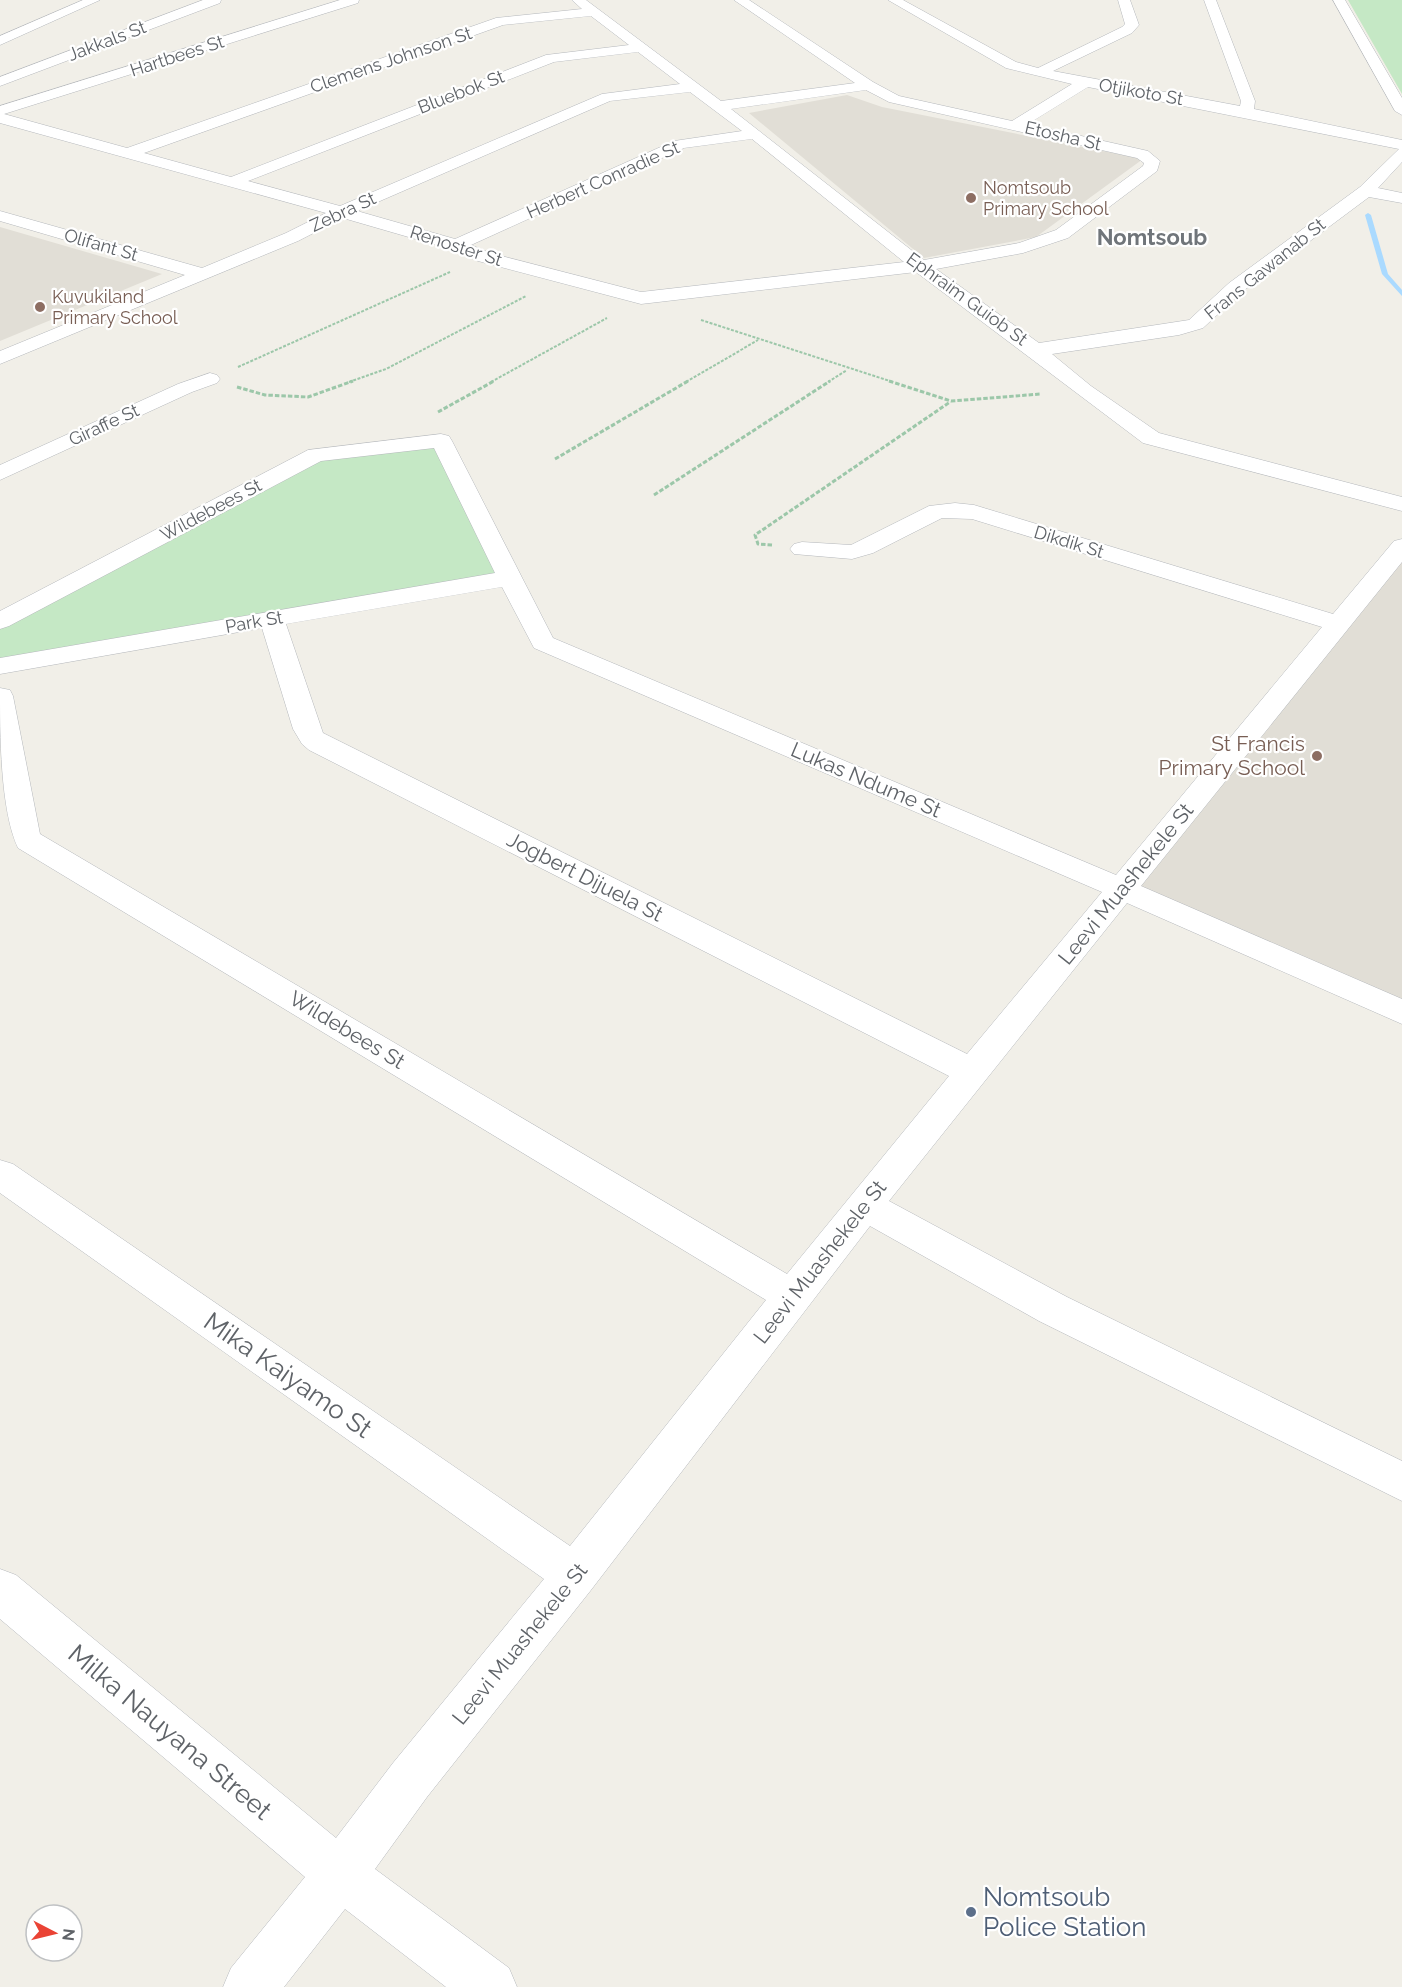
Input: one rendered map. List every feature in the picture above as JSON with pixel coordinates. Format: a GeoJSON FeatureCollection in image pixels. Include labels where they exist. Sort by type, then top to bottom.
{"type":"FeatureCollection","features":[{"type":"Feature","properties":{"kind":"street"},"geometry":{"type":"LineString","coordinates":[[0,41],[94,0]]}},
{"type":"Feature","properties":{"kind":"street","name":"Jakkals St"},"geometry":{"type":"LineString","coordinates":[[0,82],[215,0]]}},
{"type":"Feature","properties":{"kind":"street","name":"Hartbees St"},"geometry":{"type":"LineString","coordinates":[[0,111],[353,0]]}},
{"type":"Feature","properties":{"kind":"street","name":"Ephraim Guiob St"},"geometry":{"type":"LineString","coordinates":[[578,0],[755,134],[920,266],[1151,438],[1402,504]]}},
{"type":"Feature","properties":{"kind":"street"},"geometry":{"type":"LineString","coordinates":[[743,1],[768,0]]}},
{"type":"Feature","properties":{"kind":"street","name":"Otjikoto St"},"geometry":{"type":"LineString","coordinates":[[894,0],[1011,65],[1039,73],[1246,112],[1402,145]]}},
{"type":"Feature","properties":{"kind":"street"},"geometry":{"type":"LineString","coordinates":[[1039,73],[1127,30],[1132,24],[1124,0]]}},
{"type":"Feature","properties":{"kind":"street"},"geometry":{"type":"LineString","coordinates":[[1210,0],[1248,101],[1246,112]]}},
{"type":"Feature","properties":{"kind":"street"},"geometry":{"type":"LineString","coordinates":[[1339,0],[1402,110]]}},
{"type":"Feature","properties":{"kind":"street","name":"Etosha St"},"geometry":{"type":"LineString","coordinates":[[743,1],[868,85],[894,99],[1142,154],[1152,161],[1151,168],[1051,240],[1023,248],[920,266]]}},
{"type":"Feature","properties":{"kind":"street","name":"Clemens Johnson St"},"geometry":{"type":"LineString","coordinates":[[129,153],[501,21],[593,12]]}},
{"type":"Feature","properties":{"kind":"street","name":"Bluebok St"},"geometry":{"type":"LineString","coordinates":[[232,182],[550,58],[640,48]]}},
{"type":"Feature","properties":{"kind":"street"},"geometry":{"type":"LineString","coordinates":[[1016,125],[1085,82]]}},
{"type":"Feature","properties":{"kind":"street"},"geometry":{"type":"LineString","coordinates":[[718,106],[868,85]]}},
{"type":"Feature","properties":{"kind":"street","name":"Zebra St"},"geometry":{"type":"LineString","coordinates":[[0,358],[292,237],[341,212],[607,97],[692,87]]}},
{"type":"Feature","properties":{"kind":"street","name":"Renoster St"},"geometry":{"type":"LineString","coordinates":[[0,118],[456,245],[484,257],[641,298],[920,266]]}},
{"type":"Feature","properties":{"kind":"street","name":"Herbert Conradie St"},"geometry":{"type":"LineString","coordinates":[[456,245],[680,144],[755,134]]}},
{"type":"Feature","properties":{"kind":"street","name":"Frans Gawanab St"},"geometry":{"type":"LineString","coordinates":[[1035,350],[1179,329],[1196,324],[1236,287],[1366,191],[1402,153]]}},
{"type":"Feature","properties":{"kind":"street"},"geometry":{"type":"LineString","coordinates":[[1366,191],[1402,198]]}},
{"type":"Feature","properties":{"kind":"street","name":"Olifant St"},"geometry":{"type":"LineString","coordinates":[[0,216],[203,274]]}},
{"type":"Feature","properties":{"kind":"street","name":"Giraffe St"},"geometry":{"type":"LineString","coordinates":[[0,473],[185,388],[210,379]]}},
{"type":"Feature","properties":{"kind":"street","name":"Lukas Ndume St"},"geometry":{"type":"LineString","coordinates":[[434,441],[441,441],[444,445],[538,636],[552,648],[1123,889],[1402,1012]]}},
{"type":"Feature","properties":{"kind":"street","name":"Wildebees St"},"geometry":{"type":"LineString","coordinates":[[0,621],[316,455],[434,441]]}},
{"type":"Feature","properties":{"kind":"street","name":"Dikdik St"},"geometry":{"type":"LineString","coordinates":[[802,549],[852,552],[865,548],[937,511],[974,512],[1340,624]]}},
{"type":"Feature","properties":{"kind":"street","name":"Leevi Muashekele St"},"geometry":{"type":"LineString","coordinates":[[250,1987],[340,1874],[410,1780],[575,1575],[864,1205],[1402,546]]}},
{"type":"Feature","properties":{"kind":"street","name":"Park St"},"geometry":{"type":"LineString","coordinates":[[0,666],[509,578]]}},
{"type":"Feature","properties":{"kind":"street","name":"Jogbert Dijuela St"},"geometry":{"type":"LineString","coordinates":[[272,619],[307,729],[319,744],[972,1072]]}},
{"type":"Feature","properties":{"kind":"street","name":"Wildebees St"},"geometry":{"type":"LineString","coordinates":[[0,696],[25,836],[29,842],[792,1296]]}},
{"type":"Feature","properties":{"kind":"street","name":"Mika Kaiyamo St"},"geometry":{"type":"LineString","coordinates":[[0,1174],[575,1575]]}},
{"type":"Feature","properties":{"kind":"street"},"geometry":{"type":"LineString","coordinates":[[864,1205],[1053,1309],[1402,1482]]}},
{"type":"Feature","properties":{"kind":"street","name":"Milka Nauyana Street"},"geometry":{"type":"LineString","coordinates":[[0,1590],[340,1874],[490,1987]]}},
{"type":"Feature","properties":{"kind":"path"},"geometry":{"type":"LineString","coordinates":[[210,379],[484,257]]}},
{"type":"Feature","properties":{"kind":"path"},"geometry":{"type":"LineString","coordinates":[[210,379],[266,395],[308,397],[386,369],[561,277]]}},
{"type":"Feature","properties":{"kind":"path"},"geometry":{"type":"LineString","coordinates":[[438,412],[641,298],[758,340],[951,401],[1084,390]]}},
{"type":"Feature","properties":{"kind":"path"},"geometry":{"type":"LineString","coordinates":[[555,459],[758,340]]}},
{"type":"Feature","properties":{"kind":"path"},"geometry":{"type":"LineString","coordinates":[[654,495],[848,369]]}},
{"type":"Feature","properties":{"kind":"path"},"geometry":{"type":"LineString","coordinates":[[802,549],[758,544],[755,535],[951,401]]}},
{"type":"Feature","properties":{"kind":"shaded area","name":"Nomtsoub Primary School"},"geometry":{"type":"Polygon","coordinates":[[[847,95],[882,107],[1143,159],[1036,237],[924,258],[749,113],[847,95]]]}},
{"type":"Feature","properties":{"kind":"shaded area","name":"Kuvukiland Primary School"},"geometry":{"type":"Polygon","coordinates":[[[0,227],[162,274],[0,341],[0,227]]]}},
{"type":"Feature","properties":{"kind":"shaded area","name":"St Francis Primary School"},"geometry":{"type":"Polygon","coordinates":[[[1402,546],[1402,1012],[1123,889],[1402,546]]]}},
{"type":"Feature","properties":{"kind":"green space"},"geometry":{"type":"Polygon","coordinates":[[[1348,0],[1402,0],[1402,94],[1348,0]]]}},
{"type":"Feature","properties":{"kind":"green space"},"geometry":{"type":"Polygon","coordinates":[[[434,441],[509,578],[0,666],[0,621],[316,455],[434,441]]]}},
{"type":"Feature","properties":{"kind":"waterway"},"geometry":{"type":"LineString","coordinates":[[1368,215],[1385,274],[1402,294]]}},
{"type":"Feature","properties":{"kind":"place","name":"Nomtsoub Primary School"},"geometry":{"type":"Point","coordinates":[971,198]}},
{"type":"Feature","properties":{"kind":"place","name":"Kuvukiland Primary School"},"geometry":{"type":"Point","coordinates":[40,307]}},
{"type":"Feature","properties":{"kind":"place","name":"St Francis Primary School"},"geometry":{"type":"Point","coordinates":[1317,756]}},
{"type":"Feature","properties":{"kind":"place","name":"Nomtsoub Police Station"},"geometry":{"type":"Point","coordinates":[971,1912]}},
{"type":"Feature","properties":{"kind":"district","name":"Nomtsoub"},"geometry":{"type":"Point","coordinates":[1152,237]}}]}
